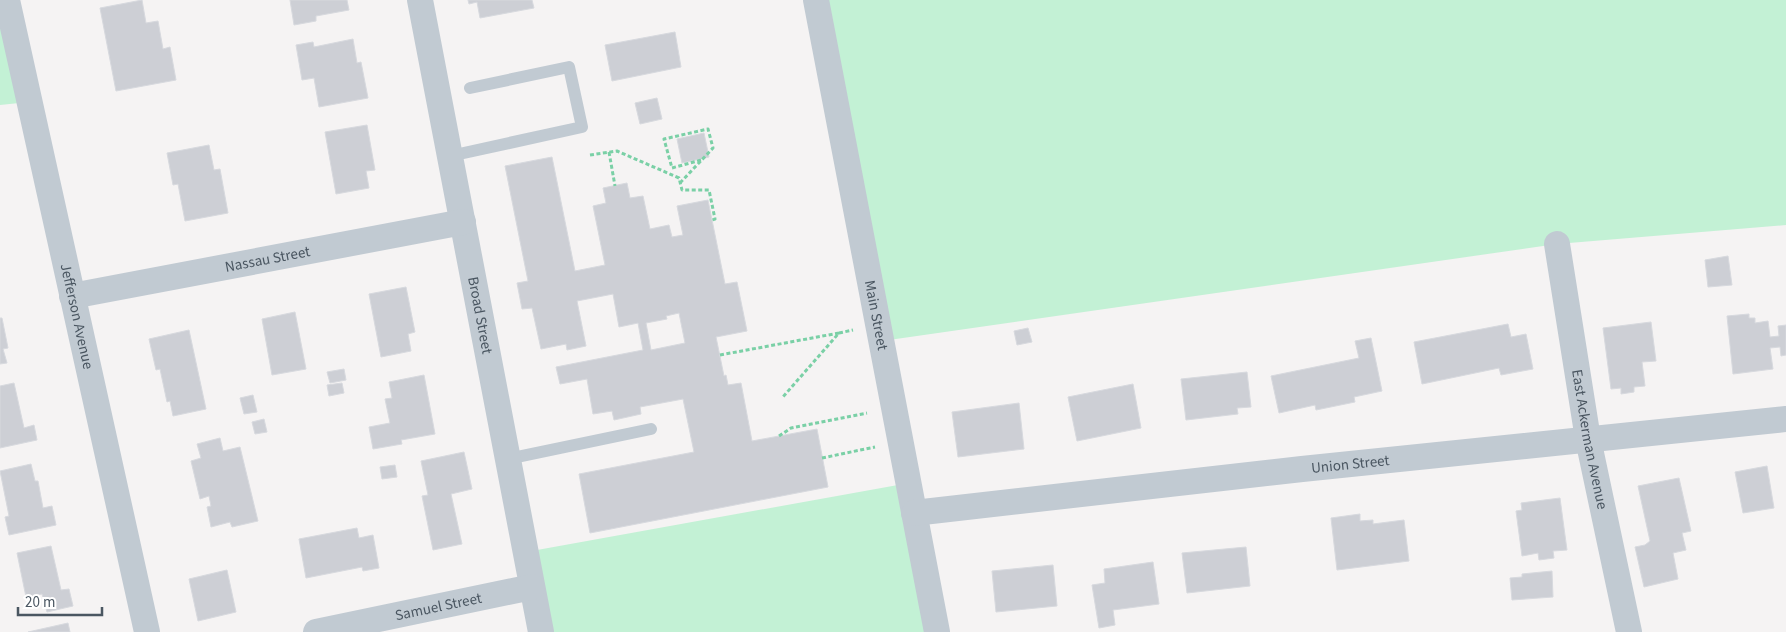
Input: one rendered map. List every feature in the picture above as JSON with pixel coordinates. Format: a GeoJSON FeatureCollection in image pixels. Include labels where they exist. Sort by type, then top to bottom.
{"type":"FeatureCollection","features":[{"type":"Feature","properties":{"kind":"street","name":"Jefferson Avenue"},"geometry":{"type":"LineString","coordinates":[[7,0],[147,632]]}},
{"type":"Feature","properties":{"kind":"street","name":"Broad Street"},"geometry":{"type":"LineString","coordinates":[[420,0],[541,632]]}},
{"type":"Feature","properties":{"kind":"street","name":"Main Street"},"geometry":{"type":"LineString","coordinates":[[816,0],[937,632]]}},
{"type":"Feature","properties":{"kind":"street","name":"Nassau Street"},"geometry":{"type":"LineString","coordinates":[[72,296],[463,222]]}},
{"type":"Feature","properties":{"kind":"street","name":"East Ackerman Avenue"},"geometry":{"type":"LineString","coordinates":[[1557,244],[1588,439],[1629,632]]}},
{"type":"Feature","properties":{"kind":"street","name":"Union Street"},"geometry":{"type":"LineString","coordinates":[[914,513],[1312,468],[1786,419]]}},
{"type":"Feature","properties":{"kind":"street","name":"Samuel Street"},"geometry":{"type":"LineString","coordinates":[[316,632],[532,587]]}},
{"type":"Feature","properties":{"kind":"lane"},"geometry":{"type":"LineString","coordinates":[[450,156],[582,127],[570,67],[470,88]]}},
{"type":"Feature","properties":{"kind":"lane"},"geometry":{"type":"LineString","coordinates":[[508,458],[651,429]]}},
{"type":"Feature","properties":{"kind":"path"},"geometry":{"type":"LineString","coordinates":[[680,183],[713,148],[708,128],[664,138],[672,168],[701,160]]}},
{"type":"Feature","properties":{"kind":"path"},"geometry":{"type":"LineString","coordinates":[[590,155],[617,151],[679,178],[682,190],[709,190],[715,220],[712,220]]}},
{"type":"Feature","properties":{"kind":"path"},"geometry":{"type":"LineString","coordinates":[[609,152],[616,186]]}},
{"type":"Feature","properties":{"kind":"path"},"geometry":{"type":"LineString","coordinates":[[720,355],[839,333],[782,398]]}},
{"type":"Feature","properties":{"kind":"path"},"geometry":{"type":"LineString","coordinates":[[780,436],[791,428],[895,408]]}},
{"type":"Feature","properties":{"kind":"path"},"geometry":{"type":"LineString","coordinates":[[822,458],[901,441]]}},
{"type":"Feature","properties":{"kind":"green space"},"geometry":{"type":"Polygon","coordinates":[[[0,0],[29,102],[0,105],[0,0]]]}},
{"type":"Feature","properties":{"kind":"green space"},"geometry":{"type":"Polygon","coordinates":[[[816,0],[1786,0],[1786,225],[1557,244],[882,341],[816,0]]]}},
{"type":"Feature","properties":{"kind":"green space"},"geometry":{"type":"Polygon","coordinates":[[[909,483],[937,632],[541,632],[526,552],[909,483]]]}},
{"type":"Feature","properties":{"kind":"building"},"geometry":{"type":"Polygon","coordinates":[[[142,0],[146,23],[158,21],[163,49],[170,47],[176,80],[116,91],[100,8],[142,0]]]}},
{"type":"Feature","properties":{"kind":"building"},"geometry":{"type":"Polygon","coordinates":[[[290,0],[347,0],[349,10],[316,16],[316,21],[294,25],[290,0]]]}},
{"type":"Feature","properties":{"kind":"building"},"geometry":{"type":"Polygon","coordinates":[[[468,0],[532,0],[534,8],[480,18],[477,2],[469,4],[468,0]]]}},
{"type":"Feature","properties":{"kind":"building"},"geometry":{"type":"Polygon","coordinates":[[[675,32],[681,67],[612,81],[605,45],[675,32]]]}},
{"type":"Feature","properties":{"kind":"building"},"geometry":{"type":"Polygon","coordinates":[[[353,39],[357,63],[361,62],[368,98],[319,107],[314,78],[302,80],[296,45],[313,42],[314,47],[353,39]]]}},
{"type":"Feature","properties":{"kind":"building"},"geometry":{"type":"Polygon","coordinates":[[[657,98],[662,119],[640,124],[635,103],[657,98]]]}},
{"type":"Feature","properties":{"kind":"building"},"geometry":{"type":"Polygon","coordinates":[[[367,125],[375,170],[366,171],[369,188],[336,194],[325,132],[367,125]]]}},
{"type":"Feature","properties":{"kind":"building"},"geometry":{"type":"Polygon","coordinates":[[[704,133],[709,157],[682,163],[677,139],[704,133]]]}},
{"type":"Feature","properties":{"kind":"building"},"geometry":{"type":"Polygon","coordinates":[[[209,145],[214,170],[220,169],[228,213],[185,221],[178,184],[173,185],[167,153],[209,145]]]}},
{"type":"Feature","properties":{"kind":"building"},"geometry":{"type":"Polygon","coordinates":[[[552,157],[575,271],[605,265],[593,206],[606,203],[603,188],[627,183],[630,198],[643,196],[650,229],[669,225],[672,237],[683,235],[677,206],[708,200],[725,284],[737,282],[747,331],[716,337],[724,376],[726,375],[728,385],[741,383],[752,441],[817,429],[828,487],[590,533],[579,474],[694,452],[683,399],[640,407],[641,414],[614,420],[612,411],[593,414],[587,379],[560,384],[556,367],[643,350],[638,323],[619,327],[613,294],[577,301],[586,346],[567,350],[566,344],[541,349],[532,308],[522,309],[517,283],[528,281],[505,166],[552,157]],[[679,313],[666,316],[667,319],[646,323],[651,350],[685,343],[679,313]]]}},
{"type":"Feature","properties":{"kind":"building"},"geometry":{"type":"Polygon","coordinates":[[[1728,256],[1732,285],[1708,287],[1705,260],[1728,256]]]}},
{"type":"Feature","properties":{"kind":"building"},"geometry":{"type":"Polygon","coordinates":[[[406,287],[415,332],[408,334],[411,351],[381,357],[369,294],[406,287]]]}},
{"type":"Feature","properties":{"kind":"building"},"geometry":{"type":"Polygon","coordinates":[[[295,312],[306,369],[272,375],[262,319],[295,312]]]}},
{"type":"Feature","properties":{"kind":"building"},"geometry":{"type":"Polygon","coordinates":[[[1749,314],[1749,318],[1755,318],[1755,323],[1768,321],[1770,337],[1779,336],[1778,326],[1786,325],[1786,355],[1781,356],[1780,347],[1770,348],[1773,369],[1733,374],[1727,316],[1749,314]]]}},
{"type":"Feature","properties":{"kind":"building"},"geometry":{"type":"Polygon","coordinates":[[[0,318],[2,318],[8,348],[3,349],[7,363],[0,364],[0,318]]]}},
{"type":"Feature","properties":{"kind":"building"},"geometry":{"type":"Polygon","coordinates":[[[1651,322],[1656,361],[1642,362],[1645,386],[1634,387],[1634,392],[1621,394],[1621,388],[1611,389],[1603,328],[1651,322]]]}},
{"type":"Feature","properties":{"kind":"building"},"geometry":{"type":"Polygon","coordinates":[[[1508,324],[1511,337],[1526,334],[1533,369],[1501,375],[1499,368],[1422,384],[1414,342],[1508,324]]]}},
{"type":"Feature","properties":{"kind":"building"},"geometry":{"type":"Polygon","coordinates":[[[1028,328],[1032,342],[1017,345],[1014,331],[1028,328]]]}},
{"type":"Feature","properties":{"kind":"building"},"geometry":{"type":"Polygon","coordinates":[[[189,330],[206,409],[173,416],[170,401],[167,402],[160,369],[156,370],[149,339],[189,330]]]}},
{"type":"Feature","properties":{"kind":"building"},"geometry":{"type":"Polygon","coordinates":[[[1371,338],[1382,391],[1354,397],[1355,402],[1316,410],[1315,405],[1279,413],[1271,376],[1359,358],[1355,341],[1371,338]]]}},
{"type":"Feature","properties":{"kind":"building"},"geometry":{"type":"Polygon","coordinates":[[[344,369],[346,380],[330,383],[327,372],[344,369]]]}},
{"type":"Feature","properties":{"kind":"building"},"geometry":{"type":"Polygon","coordinates":[[[1247,372],[1251,407],[1237,408],[1238,414],[1186,420],[1181,379],[1247,372]]]}},
{"type":"Feature","properties":{"kind":"building"},"geometry":{"type":"Polygon","coordinates":[[[424,375],[435,434],[401,440],[402,444],[373,449],[369,427],[390,423],[385,399],[392,398],[389,382],[424,375]]]}},
{"type":"Feature","properties":{"kind":"building"},"geometry":{"type":"Polygon","coordinates":[[[14,383],[24,428],[34,425],[37,440],[0,448],[0,386],[14,383]]]}},
{"type":"Feature","properties":{"kind":"building"},"geometry":{"type":"Polygon","coordinates":[[[342,383],[344,393],[329,396],[327,385],[342,383]]]}},
{"type":"Feature","properties":{"kind":"building"},"geometry":{"type":"Polygon","coordinates":[[[1133,384],[1141,428],[1077,441],[1068,397],[1133,384]]]}},
{"type":"Feature","properties":{"kind":"building"},"geometry":{"type":"Polygon","coordinates":[[[253,395],[257,412],[244,414],[240,398],[253,395]]]}},
{"type":"Feature","properties":{"kind":"building"},"geometry":{"type":"Polygon","coordinates":[[[1019,403],[1024,449],[958,457],[952,412],[1019,403]]]}},
{"type":"Feature","properties":{"kind":"building"},"geometry":{"type":"Polygon","coordinates":[[[264,419],[267,432],[255,434],[252,422],[264,419]]]}},
{"type":"Feature","properties":{"kind":"building"},"geometry":{"type":"Polygon","coordinates":[[[220,438],[223,451],[240,447],[258,521],[232,527],[230,522],[211,527],[207,507],[211,506],[209,496],[200,499],[191,461],[201,458],[197,444],[220,438]]]}},
{"type":"Feature","properties":{"kind":"building"},"geometry":{"type":"Polygon","coordinates":[[[464,452],[472,489],[451,494],[462,544],[433,550],[422,496],[428,495],[421,461],[464,452]]]}},
{"type":"Feature","properties":{"kind":"building"},"geometry":{"type":"Polygon","coordinates":[[[31,464],[35,481],[38,481],[43,508],[52,506],[56,525],[9,535],[5,517],[9,516],[0,471],[31,464]]]}},
{"type":"Feature","properties":{"kind":"building"},"geometry":{"type":"Polygon","coordinates":[[[395,465],[397,477],[382,479],[380,467],[395,465]]]}},
{"type":"Feature","properties":{"kind":"building"},"geometry":{"type":"Polygon","coordinates":[[[1767,466],[1774,508],[1743,513],[1735,472],[1767,466]]]}},
{"type":"Feature","properties":{"kind":"building"},"geometry":{"type":"Polygon","coordinates":[[[1679,478],[1691,531],[1682,533],[1686,550],[1673,553],[1678,579],[1644,587],[1635,547],[1645,545],[1650,541],[1638,486],[1679,478]]]}},
{"type":"Feature","properties":{"kind":"building"},"geometry":{"type":"Polygon","coordinates":[[[1560,498],[1567,550],[1553,551],[1554,558],[1539,560],[1538,553],[1522,556],[1516,511],[1522,510],[1521,503],[1560,498]]]}},
{"type":"Feature","properties":{"kind":"building"},"geometry":{"type":"Polygon","coordinates":[[[1360,514],[1360,521],[1373,520],[1373,524],[1404,520],[1409,561],[1337,570],[1331,518],[1360,514]]]}},
{"type":"Feature","properties":{"kind":"building"},"geometry":{"type":"Polygon","coordinates":[[[357,528],[359,538],[373,535],[379,568],[363,571],[362,567],[306,578],[299,539],[357,528]]]}},
{"type":"Feature","properties":{"kind":"building"},"geometry":{"type":"Polygon","coordinates":[[[51,546],[61,590],[69,589],[73,606],[47,612],[42,594],[26,597],[17,553],[51,546]]]}},
{"type":"Feature","properties":{"kind":"building"},"geometry":{"type":"Polygon","coordinates":[[[1246,547],[1250,586],[1187,593],[1182,553],[1246,547]]]}},
{"type":"Feature","properties":{"kind":"building"},"geometry":{"type":"Polygon","coordinates":[[[1153,562],[1159,604],[1113,610],[1115,625],[1099,628],[1092,585],[1105,583],[1104,569],[1153,562]]]}},
{"type":"Feature","properties":{"kind":"building"},"geometry":{"type":"Polygon","coordinates":[[[1053,565],[1057,606],[996,612],[992,571],[1053,565]]]}},
{"type":"Feature","properties":{"kind":"building"},"geometry":{"type":"Polygon","coordinates":[[[227,570],[236,612],[198,621],[189,579],[227,570]]]}},
{"type":"Feature","properties":{"kind":"building"},"geometry":{"type":"Polygon","coordinates":[[[1552,571],[1553,597],[1512,600],[1510,578],[1522,577],[1522,574],[1552,571]]]}},
{"type":"Feature","properties":{"kind":"building"},"geometry":{"type":"Polygon","coordinates":[[[68,623],[70,632],[28,632],[68,623]]]}}]}
